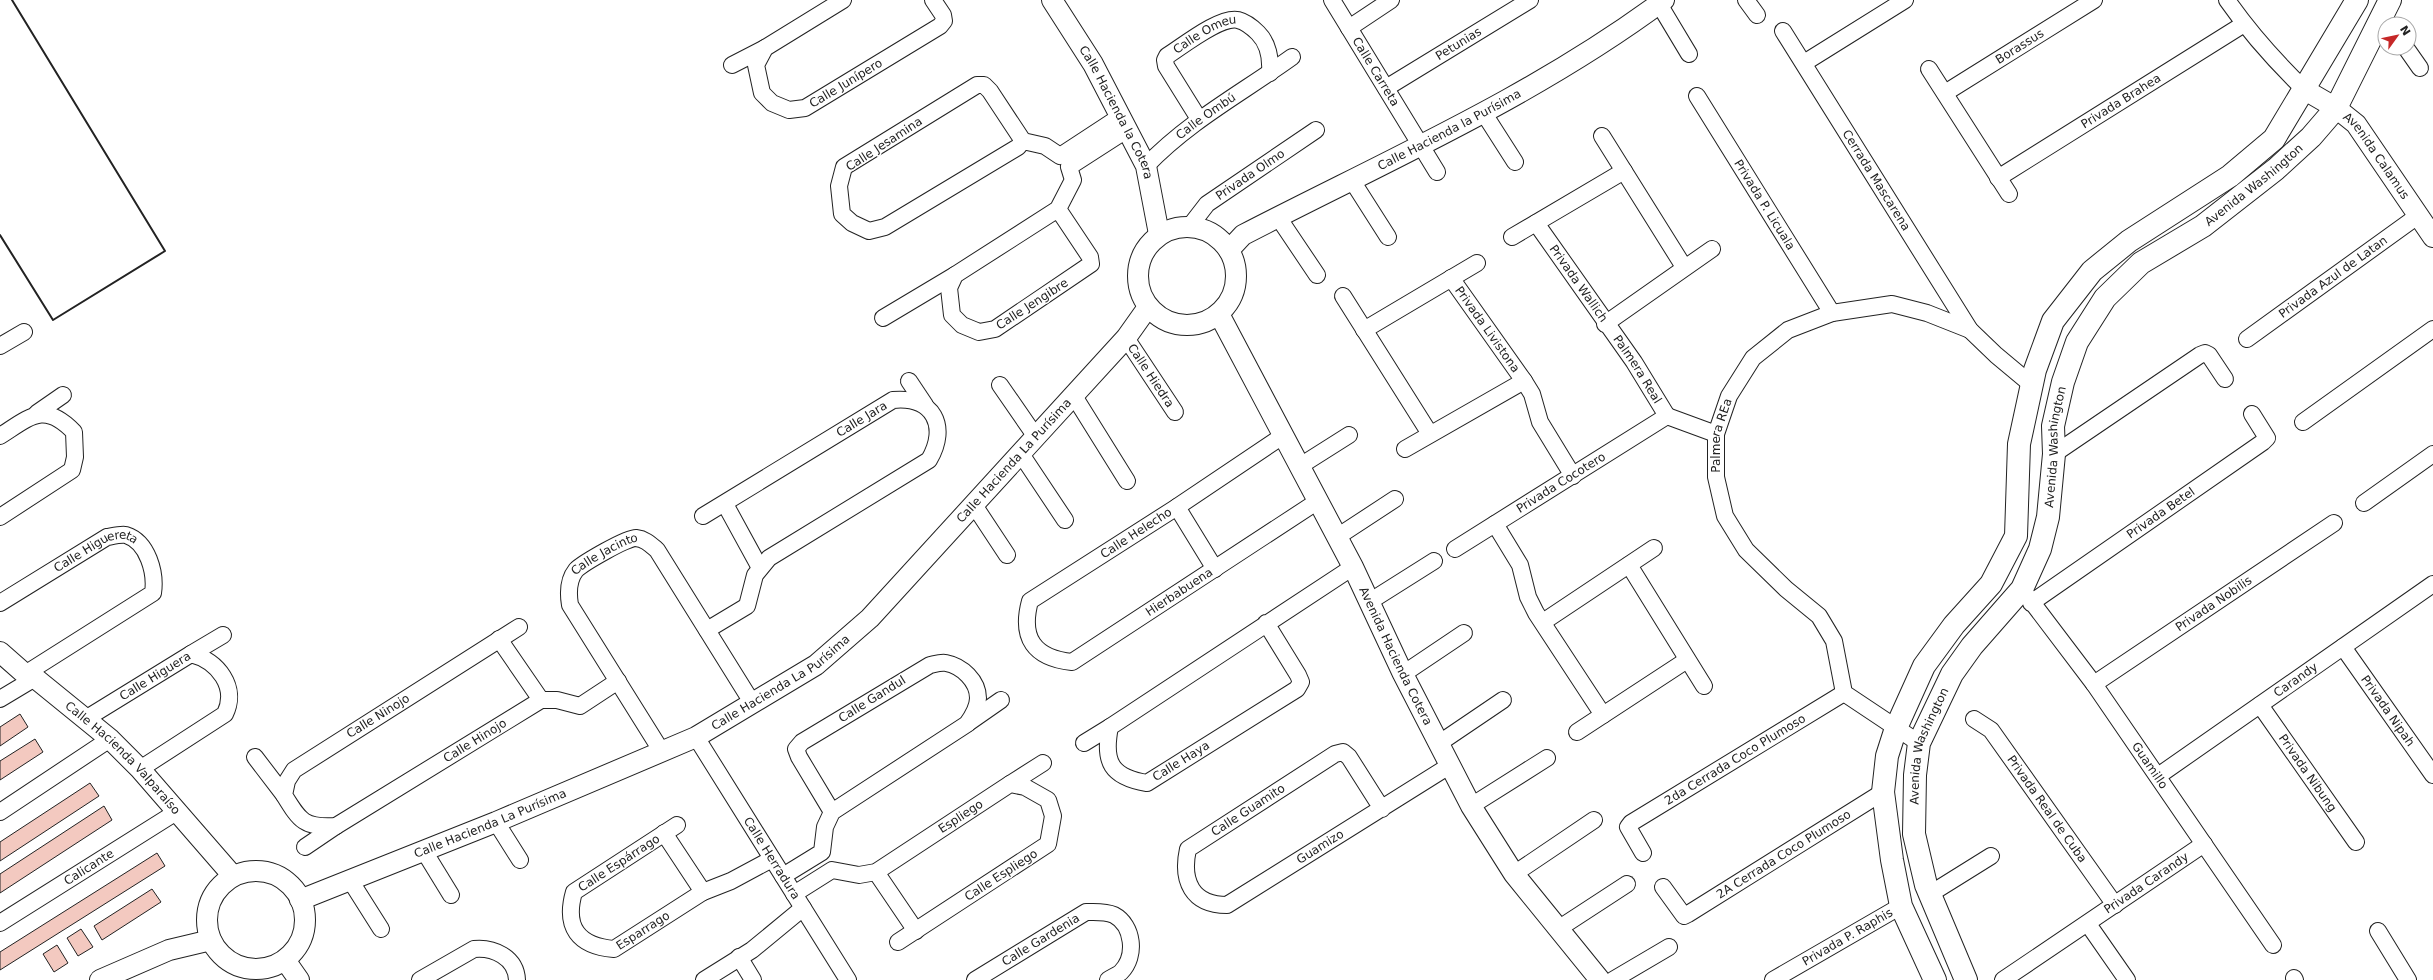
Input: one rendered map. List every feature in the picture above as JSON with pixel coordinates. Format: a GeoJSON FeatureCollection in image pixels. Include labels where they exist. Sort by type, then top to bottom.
{"type":"FeatureCollection","features":[{"type":"Feature","properties":{"kind":"main road","name":"Avenida Washington"},"geometry":{"type":"LineString","coordinates":[[1935,980],[1901,906],[1892,860],[1883,792],[1887,756],[1896,728],[1924,666],[1954,625],[1991,584],[2016,536],[2019,444],[2035,370],[2053,321],[2092,271],[2129,241],[2230,176],[2274,139],[2305,90],[2357,0]]}},
{"type":"Feature","properties":{"kind":"main road","name":"Avenida Washington"},"geometry":{"type":"LineString","coordinates":[[1966,980],[1930,894],[1914,834],[1915,775],[1919,743],[1952,674],[1972,646],[2026,596],[2048,517],[2054,454],[2054,426],[2063,382],[2077,342],[2104,298],[2141,263],[2203,226],[2276,169],[2311,137],[2336,108],[2388,13]]}},
{"type":"Feature","properties":{"kind":"street"},"geometry":{"type":"LineString","coordinates":[[732,65],[765,48],[843,0]]}},
{"type":"Feature","properties":{"kind":"street","name":"Calle Junípero"},"geometry":{"type":"LineString","coordinates":[[765,48],[756,65],[762,93],[772,103],[788,110],[805,108],[940,26],[944,21],[943,14],[933,0]]}},
{"type":"Feature","properties":{"kind":"street","name":"Calle Hacienda la Cotera"},"geometry":{"type":"LineString","coordinates":[[1052,0],[1093,64],[1146,166],[1159,234]]}},
{"type":"Feature","properties":{"kind":"street","name":"Calle Carreta"},"geometry":{"type":"LineString","coordinates":[[1332,0],[1437,172]]}},
{"type":"Feature","properties":{"kind":"street"},"geometry":{"type":"LineString","coordinates":[[1349,28],[1391,0]]}},
{"type":"Feature","properties":{"kind":"street","name":"Petunias"},"geometry":{"type":"LineString","coordinates":[[1386,88],[1530,0]]}},
{"type":"Feature","properties":{"kind":"street"},"geometry":{"type":"LineString","coordinates":[[1746,0],[1757,15]]}},
{"type":"Feature","properties":{"kind":"street"},"geometry":{"type":"LineString","coordinates":[[1804,64],[1905,0]]}},
{"type":"Feature","properties":{"kind":"street","name":"Borassus"},"geometry":{"type":"LineString","coordinates":[[1945,93],[2094,0]]}},
{"type":"Feature","properties":{"kind":"street"},"geometry":{"type":"LineString","coordinates":[[2227,0],[2244,24],[2278,64],[2305,90]]}},
{"type":"Feature","properties":{"kind":"street"},"geometry":{"type":"LineString","coordinates":[[1662,2],[1689,54]]}},
{"type":"Feature","properties":{"kind":"street","name":"Calle Hacienda la Purísima"},"geometry":{"type":"LineString","coordinates":[[1229,250],[1243,234],[1483,112],[1589,52],[1662,2]]}},
{"type":"Feature","properties":{"kind":"street","name":"Calle Omeu"},"geometry":{"type":"LineString","coordinates":[[1199,119],[1166,66],[1165,60],[1168,56],[1222,21],[1237,20],[1249,24],[1262,37],[1271,60],[1270,73]]}},
{"type":"Feature","properties":{"kind":"street","name":"Privada Brahea"},"geometry":{"type":"LineString","coordinates":[[1998,178],[2244,24]]}},
{"type":"Feature","properties":{"kind":"street","name":"Cerrada Mascarena"},"geometry":{"type":"LineString","coordinates":[[1783,31],[1970,330]]}},
{"type":"Feature","properties":{"kind":"street"},"geometry":{"type":"LineString","coordinates":[[2412,56],[2420,68]]}},
{"type":"Feature","properties":{"kind":"street","name":"Calle Ombú"},"geometry":{"type":"LineString","coordinates":[[1146,166],[1169,142],[1199,119],[1292,57]]}},
{"type":"Feature","properties":{"kind":"street"},"geometry":{"type":"LineString","coordinates":[[1929,69],[2008,194]]}},
{"type":"Feature","properties":{"kind":"street","name":"Calle Jesamina"},"geometry":{"type":"LineString","coordinates":[[977,85],[984,85],[990,91],[1023,141],[1018,147],[885,227],[869,231],[852,223],[842,214],[839,186],[844,167],[977,85]]}},
{"type":"Feature","properties":{"kind":"street","name":"Avenida Calamus"},"geometry":{"type":"LineString","coordinates":[[2305,90],[2336,108],[2356,124],[2433,237]]}},
{"type":"Feature","properties":{"kind":"street","name":"Privada P. Licuala"},"geometry":{"type":"LineString","coordinates":[[1697,96],[1832,313]]}},
{"type":"Feature","properties":{"kind":"street"},"geometry":{"type":"LineString","coordinates":[[1483,112],[1515,162]]}},
{"type":"Feature","properties":{"kind":"street"},"geometry":{"type":"LineString","coordinates":[[1023,141],[1045,146],[1060,156],[1125,123]]}},
{"type":"Feature","properties":{"kind":"street"},"geometry":{"type":"LineString","coordinates":[[883,318],[956,275],[1058,208],[1073,180],[1069,166],[1125,123]]}},
{"type":"Feature","properties":{"kind":"street","name":"Privada Olmo"},"geometry":{"type":"LineString","coordinates":[[1190,226],[1207,204],[1316,130]]}},
{"type":"Feature","properties":{"kind":"street"},"geometry":{"type":"LineString","coordinates":[[1602,136],[1684,267]]}},
{"type":"Feature","properties":{"kind":"street"},"geometry":{"type":"LineString","coordinates":[[1512,237],[1624,171]]}},
{"type":"Feature","properties":{"kind":"street"},"geometry":{"type":"LineString","coordinates":[[1351,179],[1388,237]]}},
{"type":"Feature","properties":{"kind":"street","name":"Calle Jengibre"},"geometry":{"type":"LineString","coordinates":[[956,275],[949,288],[952,315],[962,325],[979,332],[995,330],[1091,264],[1090,257],[1058,208]]}},
{"type":"Feature","properties":{"kind":"street","name":"Privada Azul de Latan"},"geometry":{"type":"LineString","coordinates":[[2247,339],[2419,215]]}},
{"type":"Feature","properties":{"kind":"street"},"geometry":{"type":"LineString","coordinates":[[1278,216],[1317,275]]}},
{"type":"Feature","properties":{"kind":"street","name":"Privada Wallich"},"geometry":{"type":"LineString","coordinates":[[1536,223],[1605,324],[1684,267],[1712,250]]}},
{"type":"Feature","properties":{"kind":"street"},"geometry":{"type":"LineString","coordinates":[[1190,226],[1205,230],[1219,238],[1229,250],[1236,267],[1236,284],[1230,300],[1219,314],[1205,322],[1190,325],[1167,320],[1148,307],[1141,295],[1138,268],[1142,254],[1149,243],[1159,234],[1174,228],[1190,226]]}},
{"type":"Feature","properties":{"kind":"street","name":"Privada Livistona"},"geometry":{"type":"LineString","coordinates":[[1364,330],[1477,263]]}},
{"type":"Feature","properties":{"kind":"street","name":"Privada Livistona"},"geometry":{"type":"LineString","coordinates":[[1451,278],[1524,381],[1532,394],[1540,422],[1573,476]]}},
{"type":"Feature","properties":{"kind":"street"},"geometry":{"type":"LineString","coordinates":[[1343,296],[1430,434]]}},
{"type":"Feature","properties":{"kind":"street","name":"Palmera REa"},"geometry":{"type":"LineString","coordinates":[[1844,693],[1834,641],[1819,616],[1786,589],[1746,550],[1725,516],[1716,477],[1716,434],[1729,396],[1753,358],[1788,330],[1832,313],[1892,304],[1927,313],[1970,330]]}},
{"type":"Feature","properties":{"kind":"street","name":"Calle Hacienda La Purísima"},"geometry":{"type":"LineString","coordinates":[[300,900],[496,822],[696,737],[816,665],[870,618],[1126,338],[1148,307]]}},
{"type":"Feature","properties":{"kind":"street","name":"Avenida Hacienda Cotera"},"geometry":{"type":"LineString","coordinates":[[1219,314],[1284,434],[1353,567],[1403,674],[1449,766],[1471,806],[1514,874],[1600,980]]}},
{"type":"Feature","properties":{"kind":"street","name":"Palmera Real"},"geometry":{"type":"LineString","coordinates":[[1605,324],[1634,362],[1667,416]]}},
{"type":"Feature","properties":{"kind":"street"},"geometry":{"type":"LineString","coordinates":[[2302,422],[2433,328]]}},
{"type":"Feature","properties":{"kind":"street"},"geometry":{"type":"LineString","coordinates":[[1970,330],[1996,355],[2032,385]]}},
{"type":"Feature","properties":{"kind":"street"},"geometry":{"type":"LineString","coordinates":[[0,346],[24,332]]}},
{"type":"Feature","properties":{"kind":"street","name":"Calle Hiedra"},"geometry":{"type":"LineString","coordinates":[[1126,338],[1175,412]]}},
{"type":"Feature","properties":{"kind":"street"},"geometry":{"type":"LineString","coordinates":[[2054,454],[2200,355],[2205,353],[2209,356],[2225,379]]}},
{"type":"Feature","properties":{"kind":"street"},"geometry":{"type":"LineString","coordinates":[[707,630],[747,606],[755,575],[769,558],[929,460],[937,446],[939,431],[934,417],[924,405],[909,381]]}},
{"type":"Feature","properties":{"kind":"street","name":"Privada Livistona"},"geometry":{"type":"LineString","coordinates":[[1406,449],[1524,381]]}},
{"type":"Feature","properties":{"kind":"street"},"geometry":{"type":"LineString","coordinates":[[1000,385],[1036,438]]}},
{"type":"Feature","properties":{"kind":"street"},"geometry":{"type":"LineString","coordinates":[[0,436],[63,395]]}},
{"type":"Feature","properties":{"kind":"street"},"geometry":{"type":"LineString","coordinates":[[1074,396],[1127,481]]}},
{"type":"Feature","properties":{"kind":"street","name":"Calle Jara"},"geometry":{"type":"LineString","coordinates":[[703,516],[725,504],[893,400],[906,399],[924,405]]}},
{"type":"Feature","properties":{"kind":"street"},"geometry":{"type":"LineString","coordinates":[[0,517],[72,470],[75,457],[74,432],[64,421],[53,415],[37,413]]}},
{"type":"Feature","properties":{"kind":"street","name":"Privada Betel"},"geometry":{"type":"LineString","coordinates":[[2026,596],[2263,442],[2267,438],[2266,434],[2252,414]]}},
{"type":"Feature","properties":{"kind":"street"},"geometry":{"type":"LineString","coordinates":[[1667,416],[1716,434]]}},
{"type":"Feature","properties":{"kind":"street","name":"Privada Cocotero"},"geometry":{"type":"LineString","coordinates":[[1455,549],[1667,416]]}},
{"type":"Feature","properties":{"kind":"street","name":"Calle Helecho"},"geometry":{"type":"LineString","coordinates":[[1037,649],[1027,631],[1025,618],[1030,601],[1176,507],[1284,434]]}},
{"type":"Feature","properties":{"kind":"street"},"geometry":{"type":"LineString","coordinates":[[1300,466],[1349,435]]}},
{"type":"Feature","properties":{"kind":"street"},"geometry":{"type":"LineString","coordinates":[[1021,454],[1065,520]]}},
{"type":"Feature","properties":{"kind":"street"},"geometry":{"type":"LineString","coordinates":[[2364,503],[2433,454]]}},
{"type":"Feature","properties":{"kind":"street"},"geometry":{"type":"LineString","coordinates":[[1337,537],[1395,499]]}},
{"type":"Feature","properties":{"kind":"street","name":"Hierbabuena"},"geometry":{"type":"LineString","coordinates":[[1037,649],[1056,660],[1072,662],[1318,501]]}},
{"type":"Feature","properties":{"kind":"street"},"geometry":{"type":"LineString","coordinates":[[725,504],[760,568]]}},
{"type":"Feature","properties":{"kind":"street"},"geometry":{"type":"LineString","coordinates":[[974,505],[1007,555]]}},
{"type":"Feature","properties":{"kind":"street"},"geometry":{"type":"LineString","coordinates":[[1176,507],[1215,569]]}},
{"type":"Feature","properties":{"kind":"street","name":"Privada Nobilis"},"geometry":{"type":"LineString","coordinates":[[2094,684],[2334,523]]}},
{"type":"Feature","properties":{"kind":"street"},"geometry":{"type":"LineString","coordinates":[[1496,524],[1520,564],[1528,597],[1542,622],[1603,715]]}},
{"type":"Feature","properties":{"kind":"street","name":"Calle Higuereta"},"geometry":{"type":"LineString","coordinates":[[0,603],[107,537],[125,535],[134,540],[146,552],[155,582],[153,593],[30,676]]}},
{"type":"Feature","properties":{"kind":"street","name":"Calle Jacinto"},"geometry":{"type":"LineString","coordinates":[[662,752],[570,605],[568,592],[570,580],[577,569],[609,548],[634,537],[646,540],[657,550],[753,704]]}},
{"type":"Feature","properties":{"kind":"street"},"geometry":{"type":"LineString","coordinates":[[1542,622],[1654,548]]}},
{"type":"Feature","properties":{"kind":"street"},"geometry":{"type":"LineString","coordinates":[[1369,602],[1434,561]]}},
{"type":"Feature","properties":{"kind":"street"},"geometry":{"type":"LineString","coordinates":[[1629,565],[1704,686]]}},
{"type":"Feature","properties":{"kind":"street"},"geometry":{"type":"LineString","coordinates":[[1084,743],[1353,567]]}},
{"type":"Feature","properties":{"kind":"street","name":"Carandy"},"geometry":{"type":"LineString","coordinates":[[2158,776],[2343,647],[2430,592]]}},
{"type":"Feature","properties":{"kind":"street","name":"Guamillo"},"geometry":{"type":"LineString","coordinates":[[2026,596],[2094,684],[2273,945]]}},
{"type":"Feature","properties":{"kind":"street","name":"Calle Haya"},"geometry":{"type":"LineString","coordinates":[[1110,727],[1107,753],[1111,764],[1118,774],[1128,780],[1147,783],[1297,689],[1301,682],[1298,675],[1266,623]]}},
{"type":"Feature","properties":{"kind":"street","name":"Calle Ninojo"},"geometry":{"type":"LineString","coordinates":[[288,802],[287,781],[294,770],[518,627]]}},
{"type":"Feature","properties":{"kind":"street"},"geometry":{"type":"LineString","coordinates":[[1403,674],[1464,633]]}},
{"type":"Feature","properties":{"kind":"street"},"geometry":{"type":"LineString","coordinates":[[191,654],[224,634]]}},
{"type":"Feature","properties":{"kind":"street"},"geometry":{"type":"LineString","coordinates":[[499,639],[541,700],[557,700],[580,706],[618,681]]}},
{"type":"Feature","properties":{"kind":"street","name":"Privada Nipah"},"geometry":{"type":"LineString","coordinates":[[2343,647],[2433,775]]}},
{"type":"Feature","properties":{"kind":"street","name":"Calle Hacienda Valparaíso"},"geometry":{"type":"LineString","coordinates":[[0,652],[87,718],[110,739],[140,769],[178,811],[233,876]]}},
{"type":"Feature","properties":{"kind":"street","name":"Calle Higuera"},"geometry":{"type":"LineString","coordinates":[[87,718],[191,654],[214,664],[222,675],[231,702],[225,714],[140,769]]}},
{"type":"Feature","properties":{"kind":"street"},"geometry":{"type":"LineString","coordinates":[[1577,732],[1687,660]]}},
{"type":"Feature","properties":{"kind":"street","name":"Calle Gandul"},"geometry":{"type":"LineString","coordinates":[[967,724],[975,711],[978,698],[973,680],[962,671],[946,663],[930,665],[916,672],[802,742],[796,750],[832,812],[967,724],[1001,700]]}},
{"type":"Feature","properties":{"kind":"street"},"geometry":{"type":"LineString","coordinates":[[0,699],[30,676]]}},
{"type":"Feature","properties":{"kind":"street"},"geometry":{"type":"LineString","coordinates":[[1844,693],[1919,743]]}},
{"type":"Feature","properties":{"kind":"street","name":"2da Cerrada Coco Plumoso"},"geometry":{"type":"LineString","coordinates":[[1643,852],[1628,827],[1844,693]]}},
{"type":"Feature","properties":{"kind":"street","name":"Calle Hinojo"},"geometry":{"type":"LineString","coordinates":[[305,847],[336,826],[541,700]]}},
{"type":"Feature","properties":{"kind":"street"},"geometry":{"type":"LineString","coordinates":[[1438,744],[1503,700]]}},
{"type":"Feature","properties":{"kind":"street","name":"Privada Nibung"},"geometry":{"type":"LineString","coordinates":[[2260,705],[2356,842]]}},
{"type":"Feature","properties":{"kind":"street","name":"Privada Real de Cuba"},"geometry":{"type":"LineString","coordinates":[[1974,718],[1991,730],[2115,905]]}},
{"type":"Feature","properties":{"kind":"street","name":"Calle Herradura"},"geometry":{"type":"LineString","coordinates":[[696,737],[848,980]]}},
{"type":"Feature","properties":{"kind":"street"},"geometry":{"type":"LineString","coordinates":[[0,812],[110,739]]}},
{"type":"Feature","properties":{"kind":"street","name":"Calle Guamito"},"geometry":{"type":"LineString","coordinates":[[1191,888],[1186,874],[1188,849],[1335,754],[1343,752],[1349,757],[1382,809]]}},
{"type":"Feature","properties":{"kind":"street","name":"Calle Hinojo"},"geometry":{"type":"LineString","coordinates":[[255,758],[301,820],[315,827],[336,826]]}},
{"type":"Feature","properties":{"kind":"street"},"geometry":{"type":"LineString","coordinates":[[1471,806],[1547,758]]}},
{"type":"Feature","properties":{"kind":"street","name":"Espliego"},"geometry":{"type":"LineString","coordinates":[[876,872],[1043,763]]}},
{"type":"Feature","properties":{"kind":"street","name":"Guamizo"},"geometry":{"type":"LineString","coordinates":[[1191,888],[1201,900],[1213,905],[1227,905],[1449,766]]}},
{"type":"Feature","properties":{"kind":"street","name":"Calle Espliego"},"geometry":{"type":"LineString","coordinates":[[898,942],[1048,844],[1052,816],[1048,800],[1025,787],[1010,784]]}},
{"type":"Feature","properties":{"kind":"street","name":"2A Cerrada Coco Plumoso"},"geometry":{"type":"LineString","coordinates":[[1663,887],[1684,916],[1883,792]]}},
{"type":"Feature","properties":{"kind":"street","name":"Calicante"},"geometry":{"type":"LineString","coordinates":[[0,924],[178,811]]}},
{"type":"Feature","properties":{"kind":"street"},"geometry":{"type":"LineString","coordinates":[[783,876],[822,852],[825,827],[832,812]]}},
{"type":"Feature","properties":{"kind":"street"},"geometry":{"type":"LineString","coordinates":[[1514,874],[1594,820]]}},
{"type":"Feature","properties":{"kind":"street"},"geometry":{"type":"LineString","coordinates":[[496,822],[520,860]]}},
{"type":"Feature","properties":{"kind":"street","name":"Calle Espárrago"},"geometry":{"type":"LineString","coordinates":[[580,937],[571,920],[570,908],[574,892],[670,829],[703,892]]}},
{"type":"Feature","properties":{"kind":"street","name":"Privada Carandy"},"geometry":{"type":"LineString","coordinates":[[2004,980],[2204,844]]}},
{"type":"Feature","properties":{"kind":"street"},"geometry":{"type":"LineString","coordinates":[[424,851],[452,895]]}},
{"type":"Feature","properties":{"kind":"street"},"geometry":{"type":"LineString","coordinates":[[1930,894],[1991,856]]}},
{"type":"Feature","properties":{"kind":"street","name":"Esparrago"},"geometry":{"type":"LineString","coordinates":[[580,937],[599,948],[614,949],[703,892],[732,881],[772,859]]}},
{"type":"Feature","properties":{"kind":"street"},"geometry":{"type":"LineString","coordinates":[[794,894],[832,870],[859,875],[876,872],[916,931]]}},
{"type":"Feature","properties":{"kind":"street"},"geometry":{"type":"LineString","coordinates":[[252,871],[272,874],[289,884],[300,900],[304,916],[303,932],[297,948],[286,960],[273,967],[258,970],[243,968],[230,962],[219,952],[211,940],[207,922],[209,904],[219,888],[233,876],[252,871]]}},
{"type":"Feature","properties":{"kind":"street"},"geometry":{"type":"LineString","coordinates":[[350,880],[381,929]]}},
{"type":"Feature","properties":{"kind":"street"},"geometry":{"type":"LineString","coordinates":[[1558,930],[1627,884]]}},
{"type":"Feature","properties":{"kind":"street","name":"Privada P. Raphis"},"geometry":{"type":"LineString","coordinates":[[1773,980],[1901,906]]}},
{"type":"Feature","properties":{"kind":"street"},"geometry":{"type":"LineString","coordinates":[[704,980],[752,950],[803,908]]}},
{"type":"Feature","properties":{"kind":"street","name":"Calle Gardenia"},"geometry":{"type":"LineString","coordinates":[[975,980],[1086,912],[1101,911],[1114,915],[1128,928],[1132,947],[1129,960],[1122,971],[1108,980]]}},
{"type":"Feature","properties":{"kind":"street"},"geometry":{"type":"LineString","coordinates":[[2088,924],[2127,980]]}},
{"type":"Feature","properties":{"kind":"street"},"geometry":{"type":"LineString","coordinates":[[2378,931],[2408,980]]}},
{"type":"Feature","properties":{"kind":"street"},"geometry":{"type":"LineString","coordinates":[[100,980],[170,950],[211,940]]}},
{"type":"Feature","properties":{"kind":"street"},"geometry":{"type":"LineString","coordinates":[[1613,980],[1669,946]]}},
{"type":"Feature","properties":{"kind":"street"},"geometry":{"type":"LineString","coordinates":[[420,980],[474,949],[484,948],[504,956],[515,969],[518,980]]}},
{"type":"Feature","properties":{"kind":"street"},"geometry":{"type":"LineString","coordinates":[[597,960],[614,949]]}},
{"type":"Feature","properties":{"kind":"street"},"geometry":{"type":"LineString","coordinates":[[739,957],[753,980]]}},
{"type":"Feature","properties":{"kind":"street"},"geometry":{"type":"LineString","coordinates":[[286,960],[299,980]]}},
{"type":"Feature","properties":{"kind":"building"},"geometry":{"type":"Polygon","coordinates":[[[20,714],[28,727],[0,746],[0,727],[20,714]]]}},
{"type":"Feature","properties":{"kind":"building"},"geometry":{"type":"Polygon","coordinates":[[[35,739],[43,752],[0,780],[0,761],[35,739]]]}},
{"type":"Feature","properties":{"kind":"building"},"geometry":{"type":"Polygon","coordinates":[[[90,783],[99,796],[0,861],[0,842],[90,783]]]}},
{"type":"Feature","properties":{"kind":"building"},"geometry":{"type":"Polygon","coordinates":[[[104,806],[112,820],[0,893],[0,874],[104,806]]]}},
{"type":"Feature","properties":{"kind":"building"},"geometry":{"type":"Polygon","coordinates":[[[157,853],[165,866],[0,970],[0,952],[157,853]]]}},
{"type":"Feature","properties":{"kind":"building"},"geometry":{"type":"Polygon","coordinates":[[[152,889],[161,902],[102,940],[94,926],[152,889]]]}},
{"type":"Feature","properties":{"kind":"building"},"geometry":{"type":"Polygon","coordinates":[[[81,929],[93,947],[78,956],[67,938],[81,929]]]}},
{"type":"Feature","properties":{"kind":"building"},"geometry":{"type":"Polygon","coordinates":[[[57,945],[68,963],[54,972],[43,954],[57,945]]]}},
{"type":"Feature","properties":{"kind":"wall"},"geometry":{"type":"LineString","coordinates":[[0,235],[53,320],[165,251],[12,0]]}}]}
